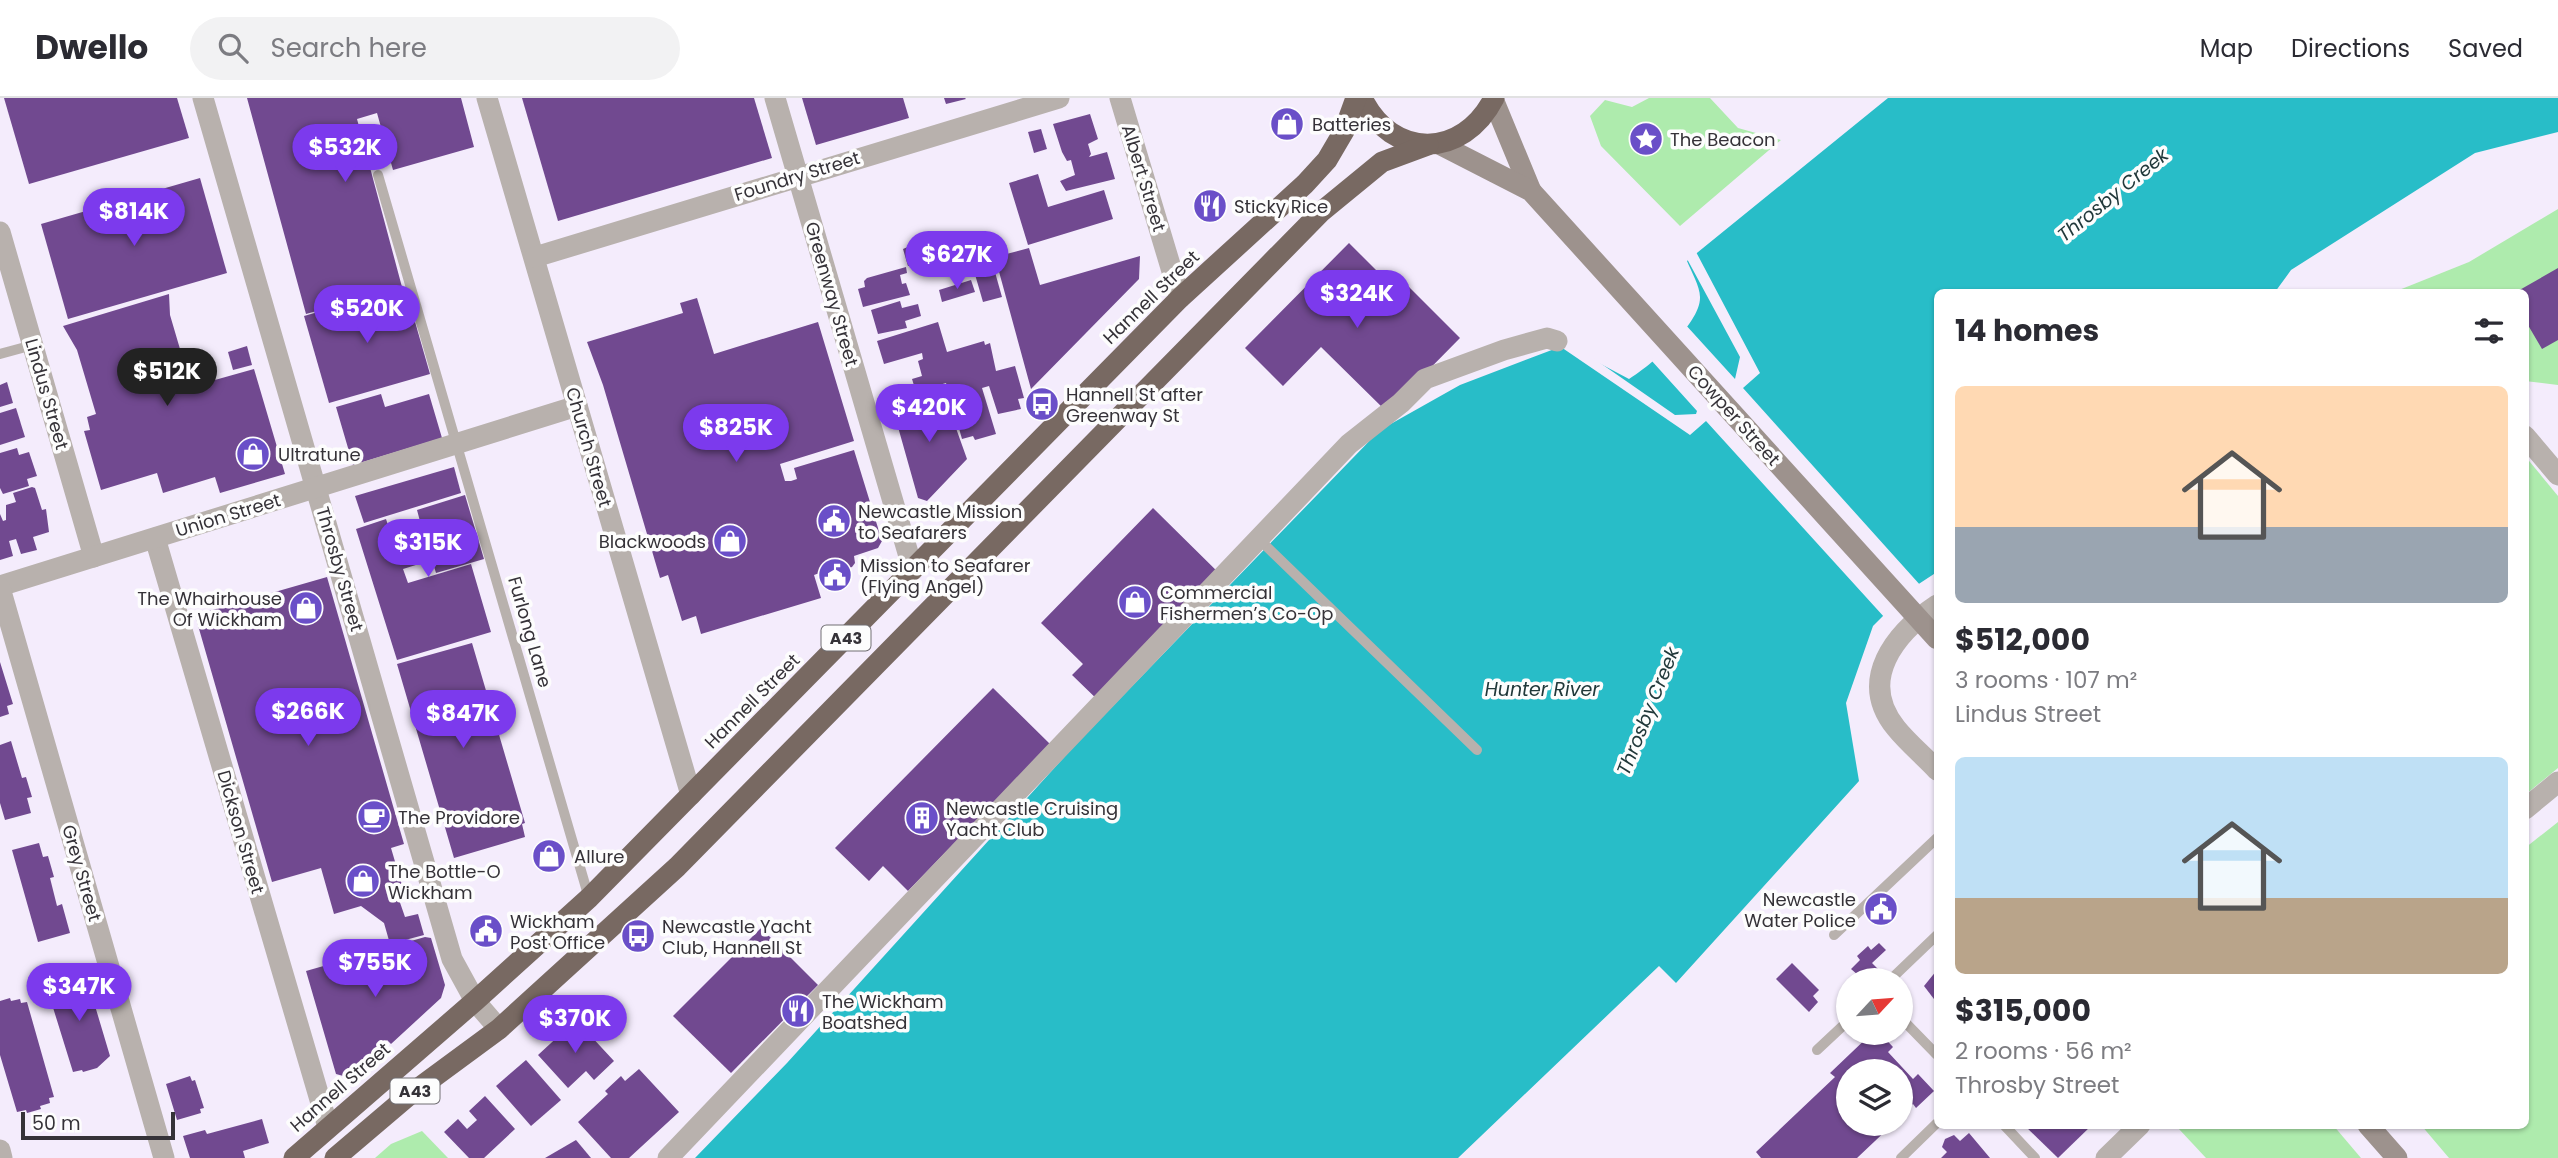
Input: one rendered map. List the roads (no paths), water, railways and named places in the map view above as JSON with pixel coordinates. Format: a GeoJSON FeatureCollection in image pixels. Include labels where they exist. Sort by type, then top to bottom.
{"type":"FeatureCollection","features":[{"type":"Feature","properties":{"kind":"highway","name":"Hannell Street"},"geometry":{"type":"LineString","coordinates":[[294,1158],[589,898],[1180,298],[1305,184],[1327,160],[1344,131],[1356,98]]}},
{"type":"Feature","properties":{"kind":"highway"},"geometry":{"type":"LineString","coordinates":[[1362,98],[1382,128],[1404,140],[1434,144]]}},
{"type":"Feature","properties":{"kind":"highway","name":"A43"},"geometry":{"type":"LineString","coordinates":[[335,1158],[408,1096],[499,1029],[677,867],[1321,212],[1382,162],[1462,136],[1481,120],[1494,98]]}},
{"type":"Feature","properties":{"kind":"main road","name":"Cowper Street"},"geometry":{"type":"LineString","coordinates":[[1494,98],[1531,191],[1934,636]]}},
{"type":"Feature","properties":{"kind":"main road","name":"Cowper Street"},"geometry":{"type":"LineString","coordinates":[[1434,144],[1531,191]]}},
{"type":"Feature","properties":{"kind":"main road"},"geometry":{"type":"LineString","coordinates":[[2372,1129],[2397,1158]]}},
{"type":"Feature","properties":{"kind":"street","name":"Throsby Street"},"geometry":{"type":"LineString","coordinates":[[203,98],[452,959],[475,1001],[499,1029]]}},
{"type":"Feature","properties":{"kind":"street","name":"Church Street"},"geometry":{"type":"LineString","coordinates":[[487,98],[691,795]]}},
{"type":"Feature","properties":{"kind":"street","name":"Greenway Street"},"geometry":{"type":"LineString","coordinates":[[775,98],[913,570]]}},
{"type":"Feature","properties":{"kind":"street","name":"Foundry Street"},"geometry":{"type":"LineString","coordinates":[[535,257],[798,175],[1059,98]]}},
{"type":"Feature","properties":{"kind":"street","name":"Albert Street"},"geometry":{"type":"LineString","coordinates":[[1120,98],[1180,298]]}},
{"type":"Feature","properties":{"kind":"street","name":"Lindus Street"},"geometry":{"type":"LineString","coordinates":[[0,232],[94,557]]}},
{"type":"Feature","properties":{"kind":"street"},"geometry":{"type":"LineString","coordinates":[[668,1158],[1349,444],[1401,403],[1425,379],[1504,350],[1547,338],[1557,341]]}},
{"type":"Feature","properties":{"kind":"street","name":"Union Street"},"geometry":{"type":"LineString","coordinates":[[0,587],[577,406]]}},
{"type":"Feature","properties":{"kind":"street"},"geometry":{"type":"LineString","coordinates":[[2529,441],[2558,475]]}},
{"type":"Feature","properties":{"kind":"street","name":"Dickson Street"},"geometry":{"type":"LineString","coordinates":[[155,538],[328,1127]]}},
{"type":"Feature","properties":{"kind":"street","name":"Grey Street"},"geometry":{"type":"LineString","coordinates":[[0,587],[164,1158]]}},
{"type":"Feature","properties":{"kind":"street"},"geometry":{"type":"LineString","coordinates":[[1934,608],[1893,645],[1883,662],[1878,681],[1880,701],[1895,727],[1934,767]]}},
{"type":"Feature","properties":{"kind":"street"},"geometry":{"type":"LineString","coordinates":[[2529,806],[2558,782]]}},
{"type":"Feature","properties":{"kind":"street"},"geometry":{"type":"LineString","coordinates":[[2106,1158],[2136,1129]]}},
{"type":"Feature","properties":{"kind":"street"},"geometry":{"type":"LineString","coordinates":[[0,1150],[2,1158]]}},
{"type":"Feature","properties":{"kind":"lane","name":"Furlong Lane"},"geometry":{"type":"LineString","coordinates":[[378,175],[589,898]]}},
{"type":"Feature","properties":{"kind":"lane"},"geometry":{"type":"LineString","coordinates":[[0,354],[33,345]]}},
{"type":"Feature","properties":{"kind":"lane"},"geometry":{"type":"LineString","coordinates":[[1266,546],[1477,750]]}},
{"type":"Feature","properties":{"kind":"lane"},"geometry":{"type":"LineString","coordinates":[[1834,935],[1934,841]]}},
{"type":"Feature","properties":{"kind":"lane"},"geometry":{"type":"LineString","coordinates":[[1903,968],[1934,938]]}},
{"type":"Feature","properties":{"kind":"lane"},"geometry":{"type":"LineString","coordinates":[[1913,1030],[1934,1052]]}},
{"type":"Feature","properties":{"kind":"lane"},"geometry":{"type":"LineString","coordinates":[[1817,1050],[1836,1032]]}},
{"type":"Feature","properties":{"kind":"lane"},"geometry":{"type":"LineString","coordinates":[[1901,1158],[1934,1126]]}},
{"type":"Feature","properties":{"kind":"lane"},"geometry":{"type":"LineString","coordinates":[[2008,1129],[2035,1158]]}},
{"type":"Feature","properties":{"kind":"water","name":"Hunter River"},"geometry":{"type":"Polygon","coordinates":[[[1888,98],[2558,98],[2558,132],[2475,153],[2291,270],[2277,289],[1934,289],[1934,574],[1908,591],[1873,626],[1846,703],[1859,781],[1676,983],[1659,966],[1458,1158],[695,1158],[787,1063],[1076,744],[1380,430],[1460,385],[1565,345],[1629,379],[1673,343],[1698,308],[1699,288],[1687,261],[1888,98]]]}},
{"type":"Feature","properties":{"kind":"place","name":"Batteries"},"geometry":{"type":"Point","coordinates":[1287,124]}},
{"type":"Feature","properties":{"kind":"place","name":"The Beacon"},"geometry":{"type":"Point","coordinates":[1646,139]}},
{"type":"Feature","properties":{"kind":"place","name":"Sticky Rice"},"geometry":{"type":"Point","coordinates":[1210,206]}},
{"type":"Feature","properties":{"kind":"place","name":"Hannell St after Greenway St"},"geometry":{"type":"Point","coordinates":[1042,404]}},
{"type":"Feature","properties":{"kind":"place","name":"Ultratune"},"geometry":{"type":"Point","coordinates":[253,454]}},
{"type":"Feature","properties":{"kind":"place","name":"Newcastle Mission to Seafarers"},"geometry":{"type":"Point","coordinates":[834,521]}},
{"type":"Feature","properties":{"kind":"place","name":"Blackwoods"},"geometry":{"type":"Point","coordinates":[730,541]}},
{"type":"Feature","properties":{"kind":"place","name":"Mission to Seafarer (Flying Angel)"},"geometry":{"type":"Point","coordinates":[835,575]}},
{"type":"Feature","properties":{"kind":"place","name":"Commercial Fishermen’s Co-Op"},"geometry":{"type":"Point","coordinates":[1135,602]}},
{"type":"Feature","properties":{"kind":"place","name":"The Whairhouse Of Wickham"},"geometry":{"type":"Point","coordinates":[306,608]}},
{"type":"Feature","properties":{"kind":"place","name":"The Providore"},"geometry":{"type":"Point","coordinates":[374,817]}},
{"type":"Feature","properties":{"kind":"place","name":"Newcastle Cruising Yacht Club"},"geometry":{"type":"Point","coordinates":[922,818]}},
{"type":"Feature","properties":{"kind":"place","name":"Allure"},"geometry":{"type":"Point","coordinates":[549,856]}},
{"type":"Feature","properties":{"kind":"place","name":"The Bottle-O Wickham"},"geometry":{"type":"Point","coordinates":[363,881]}},
{"type":"Feature","properties":{"kind":"place","name":"Newcastle Water Police"},"geometry":{"type":"Point","coordinates":[1881,909]}},
{"type":"Feature","properties":{"kind":"place","name":"Wickham Post Office"},"geometry":{"type":"Point","coordinates":[486,931]}},
{"type":"Feature","properties":{"kind":"place","name":"Newcastle Yacht Club, Hannell St"},"geometry":{"type":"Point","coordinates":[638,936]}},
{"type":"Feature","properties":{"kind":"place","name":"The Wickham Boatshed"},"geometry":{"type":"Point","coordinates":[798,1011]}},
{"type":"Feature","properties":{"kind":"water label","name":"Throsby Creek"},"geometry":{"type":"Point","coordinates":[2113,195]}},
{"type":"Feature","properties":{"kind":"water label","name":"Throsby Creek"},"geometry":{"type":"Point","coordinates":[1648,711]}}]}
